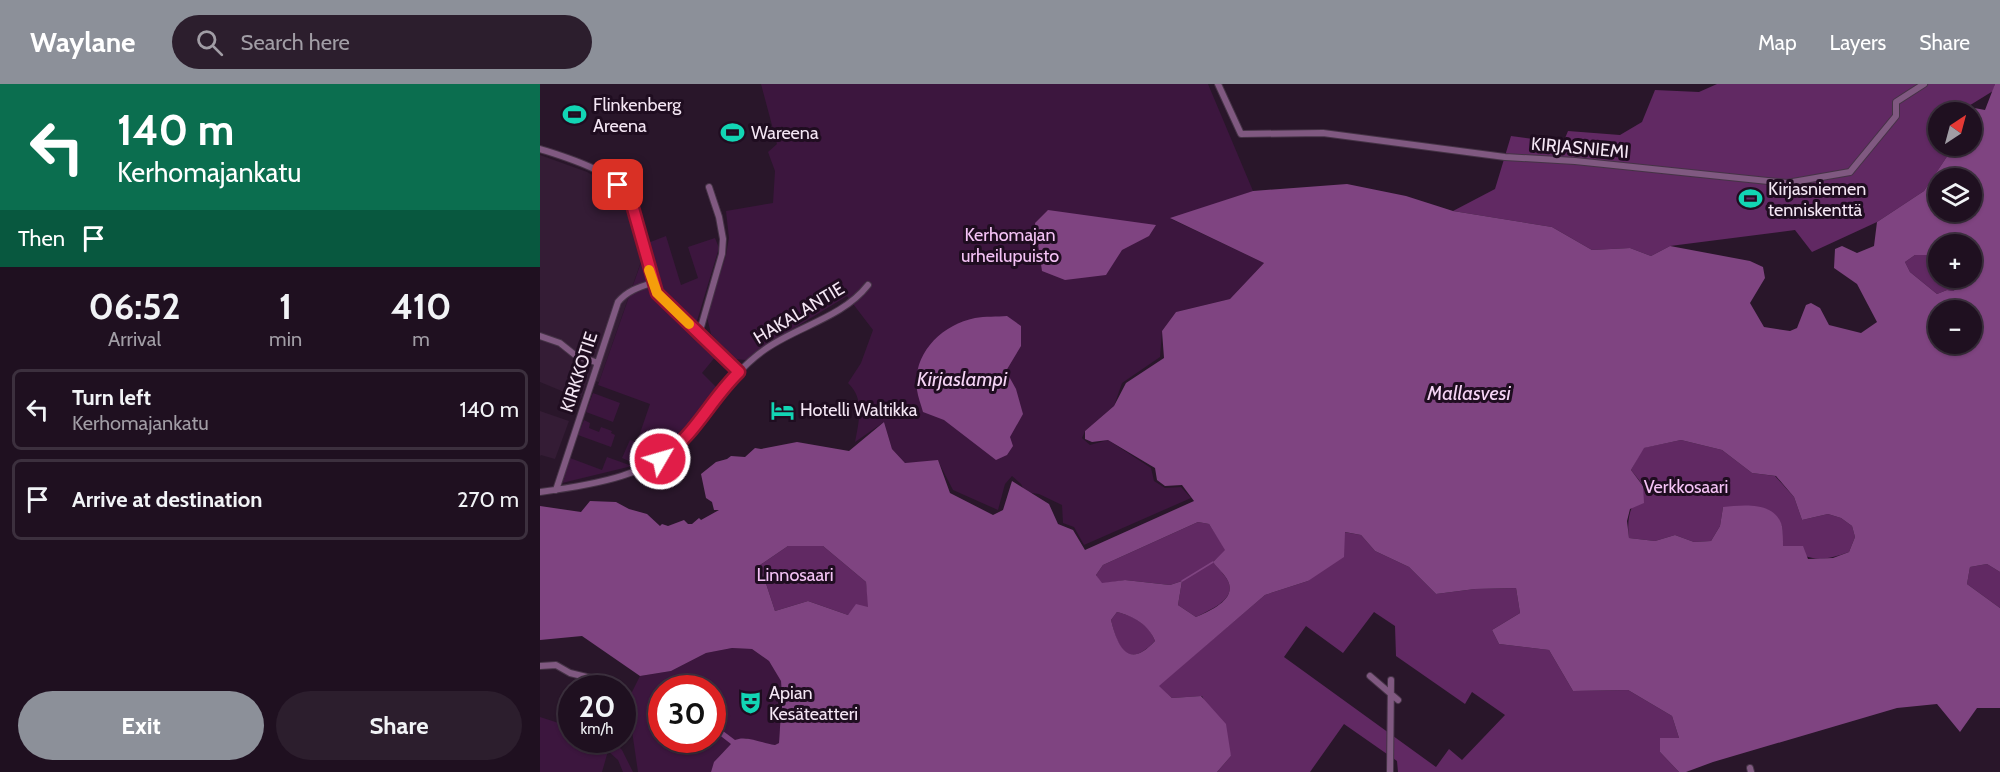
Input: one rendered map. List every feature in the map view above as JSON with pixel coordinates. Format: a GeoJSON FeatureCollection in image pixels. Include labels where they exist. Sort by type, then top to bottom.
{"type":"FeatureCollection","features":[{"type":"Feature","properties":{"kind":"street","name":"KIRJASNIEMI"},"geometry":{"type":"LineString","coordinates":[[1218,84],[1241,134],[1323,133],[1505,157],[1575,161],[1787,183],[1850,172],[1896,116],[1896,102],[1924,84]]}},
{"type":"Feature","properties":{"kind":"street"},"geometry":{"type":"LineString","coordinates":[[540,149],[591,168],[618,185],[634,209],[652,283],[657,293],[739,372]]}},
{"type":"Feature","properties":{"kind":"street"},"geometry":{"type":"LineString","coordinates":[[699,334],[722,254],[723,240],[721,225],[709,187]]}},
{"type":"Feature","properties":{"kind":"street","name":"KIRKKOTIE"},"geometry":{"type":"LineString","coordinates":[[556,490],[618,302],[624,295],[652,283]]}},
{"type":"Feature","properties":{"kind":"street","name":"HAKALANTIE"},"geometry":{"type":"LineString","coordinates":[[540,492],[591,484],[620,476],[660,459],[689,435],[720,393],[739,372],[767,348],[838,310],[852,301],[868,285]]}},
{"type":"Feature","properties":{"kind":"street"},"geometry":{"type":"LineString","coordinates":[[540,336],[560,344],[574,355],[598,363]]}},
{"type":"Feature","properties":{"kind":"street"},"geometry":{"type":"LineString","coordinates":[[540,666],[556,665],[578,675]]}},
{"type":"Feature","properties":{"kind":"street"},"geometry":{"type":"LineString","coordinates":[[1370,676],[1398,700]]}},
{"type":"Feature","properties":{"kind":"street"},"geometry":{"type":"LineString","coordinates":[[1390,772],[1391,680]]}},
{"type":"Feature","properties":{"kind":"shaded area"},"geometry":{"type":"Polygon","coordinates":[[[540,155],[587,172],[614,187],[629,209],[640,252],[644,253],[599,382],[588,380],[581,399],[540,382],[540,155]]]}},
{"type":"Feature","properties":{"kind":"shaded area"},"geometry":{"type":"Polygon","coordinates":[[[540,411],[569,421],[555,459],[540,456],[540,411]]]}},
{"type":"Feature","properties":{"kind":"green space","name":"Kerhomajan urheilupuisto"},"geometry":{"type":"Polygon","coordinates":[[[761,84],[1208,84],[1253,191],[1171,219],[1264,263],[1230,299],[1176,312],[1162,331],[1160,357],[1122,383],[1114,406],[1085,431],[1082,438],[1090,445],[1108,440],[1151,468],[1154,481],[1165,488],[1181,487],[1191,498],[1084,545],[1074,527],[1063,523],[1062,505],[1039,494],[1025,492],[1021,484],[1012,476],[1005,484],[998,510],[953,490],[938,461],[905,463],[892,449],[884,422],[855,442],[859,403],[848,383],[861,363],[873,330],[847,296],[746,360],[734,359],[711,334],[707,317],[726,255],[729,238],[726,211],[773,203],[775,171],[768,152],[777,144],[761,84]]]}},
{"type":"Feature","properties":{"kind":"green space"},"geometry":{"type":"Polygon","coordinates":[[[1717,84],[1995,84],[1993,91],[1975,102],[1928,102],[1928,156],[1947,156],[1939,168],[1928,168],[1928,185],[1924,191],[1877,222],[1812,252],[1795,230],[1670,246],[1651,256],[1630,248],[1592,250],[1552,227],[1453,211],[1495,189],[1511,136],[1563,143],[1568,131],[1620,135],[1642,122],[1655,90],[1699,92],[1717,84]]]}},
{"type":"Feature","properties":{"kind":"green space"},"geometry":{"type":"Polygon","coordinates":[[[666,236],[681,285],[698,278],[688,247],[715,238],[719,248],[693,334],[716,356],[702,373],[718,389],[693,422],[673,442],[663,451],[638,465],[622,458],[630,440],[637,442],[650,404],[598,385],[644,254],[640,246],[666,236]]]}},
{"type":"Feature","properties":{"kind":"green space"},"geometry":{"type":"Polygon","coordinates":[[[1915,255],[1928,255],[1928,287],[1910,272],[1905,262],[1915,255]]]}},
{"type":"Feature","properties":{"kind":"green space"},"geometry":{"type":"Polygon","coordinates":[[[1930,288],[1958,288],[1953,291],[1947,290],[1937,294],[1930,288]]]}},
{"type":"Feature","properties":{"kind":"green space"},"geometry":{"type":"Polygon","coordinates":[[[593,393],[620,403],[613,422],[586,412],[593,393]]]}},
{"type":"Feature","properties":{"kind":"green space"},"geometry":{"type":"Polygon","coordinates":[[[584,420],[590,423],[589,428],[599,432],[601,427],[612,431],[611,433],[615,435],[611,447],[578,435],[584,420]]]}},
{"type":"Feature","properties":{"kind":"green space","name":"Verkkosaari"},"geometry":{"type":"Polygon","coordinates":[[[1681,440],[1722,450],[1752,473],[1775,476],[1794,497],[1802,520],[1828,514],[1841,518],[1852,526],[1855,537],[1849,552],[1822,559],[1808,557],[1783,546],[1782,525],[1723,507],[1720,526],[1711,541],[1694,542],[1675,535],[1655,541],[1629,538],[1628,523],[1631,510],[1643,485],[1631,470],[1643,448],[1681,440]]]}},
{"type":"Feature","properties":{"kind":"green space"},"geometry":{"type":"Polygon","coordinates":[[[607,457],[632,466],[562,483],[570,458],[602,470],[607,457]]]}},
{"type":"Feature","properties":{"kind":"green space"},"geometry":{"type":"Polygon","coordinates":[[[1198,522],[1209,524],[1226,550],[1213,562],[1228,581],[1229,594],[1214,608],[1196,617],[1178,605],[1182,581],[1170,585],[1125,580],[1101,584],[1096,575],[1103,565],[1198,522]]]}},
{"type":"Feature","properties":{"kind":"green space"},"geometry":{"type":"Polygon","coordinates":[[[1344,532],[1361,535],[1375,551],[1409,567],[1436,594],[1475,589],[1516,588],[1520,613],[1492,630],[1499,644],[1549,650],[1573,691],[1628,690],[1672,716],[1679,738],[1660,752],[1679,772],[1398,772],[1397,761],[1344,724],[1310,772],[1217,772],[1231,756],[1202,696],[1172,698],[1158,686],[1265,595],[1308,581],[1344,532]],[[1374,612],[1343,653],[1306,626],[1284,657],[1436,767],[1449,749],[1462,760],[1505,715],[1472,692],[1465,704],[1396,656],[1395,626],[1374,612]]]}},
{"type":"Feature","properties":{"kind":"green space","name":"Linnosaari"},"geometry":{"type":"Polygon","coordinates":[[[788,546],[823,546],[866,582],[869,607],[848,615],[808,601],[775,611],[760,565],[788,546]]]}},
{"type":"Feature","properties":{"kind":"green space"},"geometry":{"type":"Polygon","coordinates":[[[1987,564],[2000,572],[2000,608],[1967,584],[1970,567],[1987,564]]]}},
{"type":"Feature","properties":{"kind":"green space"},"geometry":{"type":"Polygon","coordinates":[[[1117,612],[1140,622],[1149,630],[1155,641],[1137,654],[1125,652],[1117,639],[1111,620],[1117,612]]]}},
{"type":"Feature","properties":{"kind":"green space"},"geometry":{"type":"Polygon","coordinates":[[[732,648],[752,649],[769,661],[781,680],[779,743],[775,745],[759,743],[746,738],[726,750],[726,675],[648,675],[648,753],[722,753],[711,772],[638,772],[635,753],[636,684],[640,676],[671,671],[706,653],[732,648]]]}},
{"type":"Feature","properties":{"kind":"green space"},"geometry":{"type":"Polygon","coordinates":[[[540,717],[558,723],[558,753],[607,753],[602,772],[540,772],[540,717]]]}},
{"type":"Feature","properties":{"kind":"green space"},"geometry":{"type":"Polygon","coordinates":[[[610,753],[624,753],[633,772],[623,772],[618,760],[610,753]]]}},
{"type":"Feature","properties":{"kind":"water","name":"Mallasvesi"},"geometry":{"type":"Polygon","coordinates":[[[1995,84],[2000,84],[2000,572],[1987,564],[1970,567],[1967,584],[2000,608],[2000,708],[1977,708],[1960,732],[1937,704],[1897,708],[1686,772],[1679,772],[1660,752],[1660,738],[1679,738],[1672,716],[1628,690],[1573,691],[1549,650],[1499,644],[1492,630],[1520,613],[1516,588],[1475,589],[1436,594],[1409,567],[1375,551],[1361,535],[1345,532],[1344,557],[1308,581],[1265,595],[1159,686],[1172,698],[1201,696],[1226,724],[1231,756],[1217,772],[711,772],[714,762],[722,753],[726,753],[731,744],[726,740],[726,733],[735,740],[749,739],[775,745],[779,743],[781,681],[769,661],[752,649],[732,648],[706,653],[671,671],[640,676],[582,636],[540,640],[540,506],[581,512],[590,501],[616,502],[629,509],[647,514],[660,526],[662,524],[668,526],[684,520],[692,524],[699,518],[701,520],[719,510],[714,510],[712,502],[706,498],[701,474],[716,462],[731,456],[745,457],[755,448],[761,449],[797,442],[849,451],[884,422],[892,449],[905,463],[938,460],[950,493],[993,515],[1003,510],[1012,481],[1049,504],[1058,524],[1073,530],[1085,550],[1194,501],[1182,485],[1165,486],[1157,480],[1155,468],[1108,440],[1092,442],[1085,439],[1085,431],[1114,406],[1126,383],[1164,358],[1162,331],[1176,312],[1230,299],[1264,263],[1170,218],[1253,191],[1347,184],[1406,196],[1453,211],[1552,227],[1592,250],[1630,248],[1651,256],[1670,246],[1750,261],[1763,267],[1765,278],[1750,303],[1764,327],[1790,331],[1797,328],[1806,305],[1811,303],[1820,308],[1829,325],[1861,333],[1877,322],[1857,284],[1834,268],[1835,249],[1842,246],[1857,253],[1874,246],[1877,222],[1924,191],[1928,185],[1928,222],[1982,222],[1982,168],[1939,168],[1947,156],[1982,156],[1982,109],[1985,110],[1995,84]],[[1681,440],[1644,448],[1631,470],[1643,486],[1644,503],[1630,509],[1627,521],[1629,538],[1655,541],[1675,535],[1694,542],[1711,541],[1720,526],[1723,507],[1757,506],[1773,512],[1778,518],[1782,526],[1783,546],[1803,546],[1808,559],[1833,558],[1849,552],[1855,537],[1852,526],[1841,518],[1828,514],[1802,520],[1794,497],[1776,476],[1752,473],[1722,450],[1681,440]],[[1198,522],[1103,565],[1096,575],[1102,583],[1125,580],[1170,585],[1182,581],[1178,605],[1196,617],[1220,604],[1229,594],[1227,578],[1213,562],[1225,550],[1209,524],[1198,522]],[[788,546],[760,565],[775,611],[808,601],[848,615],[856,604],[868,607],[866,582],[823,546],[788,546]],[[1117,612],[1111,620],[1117,639],[1126,652],[1138,654],[1155,641],[1149,630],[1129,616],[1117,612]]]}},
{"type":"Feature","properties":{"kind":"water"},"geometry":{"type":"Polygon","coordinates":[[[1048,210],[1156,225],[1149,236],[1122,250],[1106,275],[1065,280],[1042,271],[1035,223],[1048,210]]]}},
{"type":"Feature","properties":{"kind":"water","name":"Kirjaslampi"},"geometry":{"type":"Polygon","coordinates":[[[1007,316],[1021,326],[1021,346],[1006,371],[1016,389],[1023,414],[1010,437],[1013,446],[1007,455],[996,460],[944,420],[923,412],[917,393],[917,377],[924,353],[940,334],[975,318],[1007,316]]]}},
{"type":"Feature","properties":{"kind":"waterway"},"geometry":{"type":"LineString","coordinates":[[1182,581],[1213,562]]}},
{"type":"Feature","properties":{"kind":"slow traffic"},"geometry":{"type":"LineString","coordinates":[[649,270],[657,293],[689,324]]}},
{"type":"Feature","properties":{"kind":"place","name":"Flinkenberg Areena"},"geometry":{"type":"Point","coordinates":[575,115]}},
{"type":"Feature","properties":{"kind":"place","name":"Wareena"},"geometry":{"type":"Point","coordinates":[733,133]}},
{"type":"Feature","properties":{"kind":"place","name":"Kirjasniemen tenniskenttä"},"geometry":{"type":"Point","coordinates":[1750,199]}},
{"type":"Feature","properties":{"kind":"place","name":"Hotelli Waltikka"},"geometry":{"type":"Point","coordinates":[782,410]}},
{"type":"Feature","properties":{"kind":"place","name":"Apian Kesäteatteri"},"geometry":{"type":"Point","coordinates":[751,703]}},
{"type":"Feature","properties":{"kind":"route"},"geometry":{"type":"LineString","coordinates":[[618,185],[631,201],[634,209],[652,283],[657,293],[739,372],[720,393],[689,435],[660,459]]}}]}
